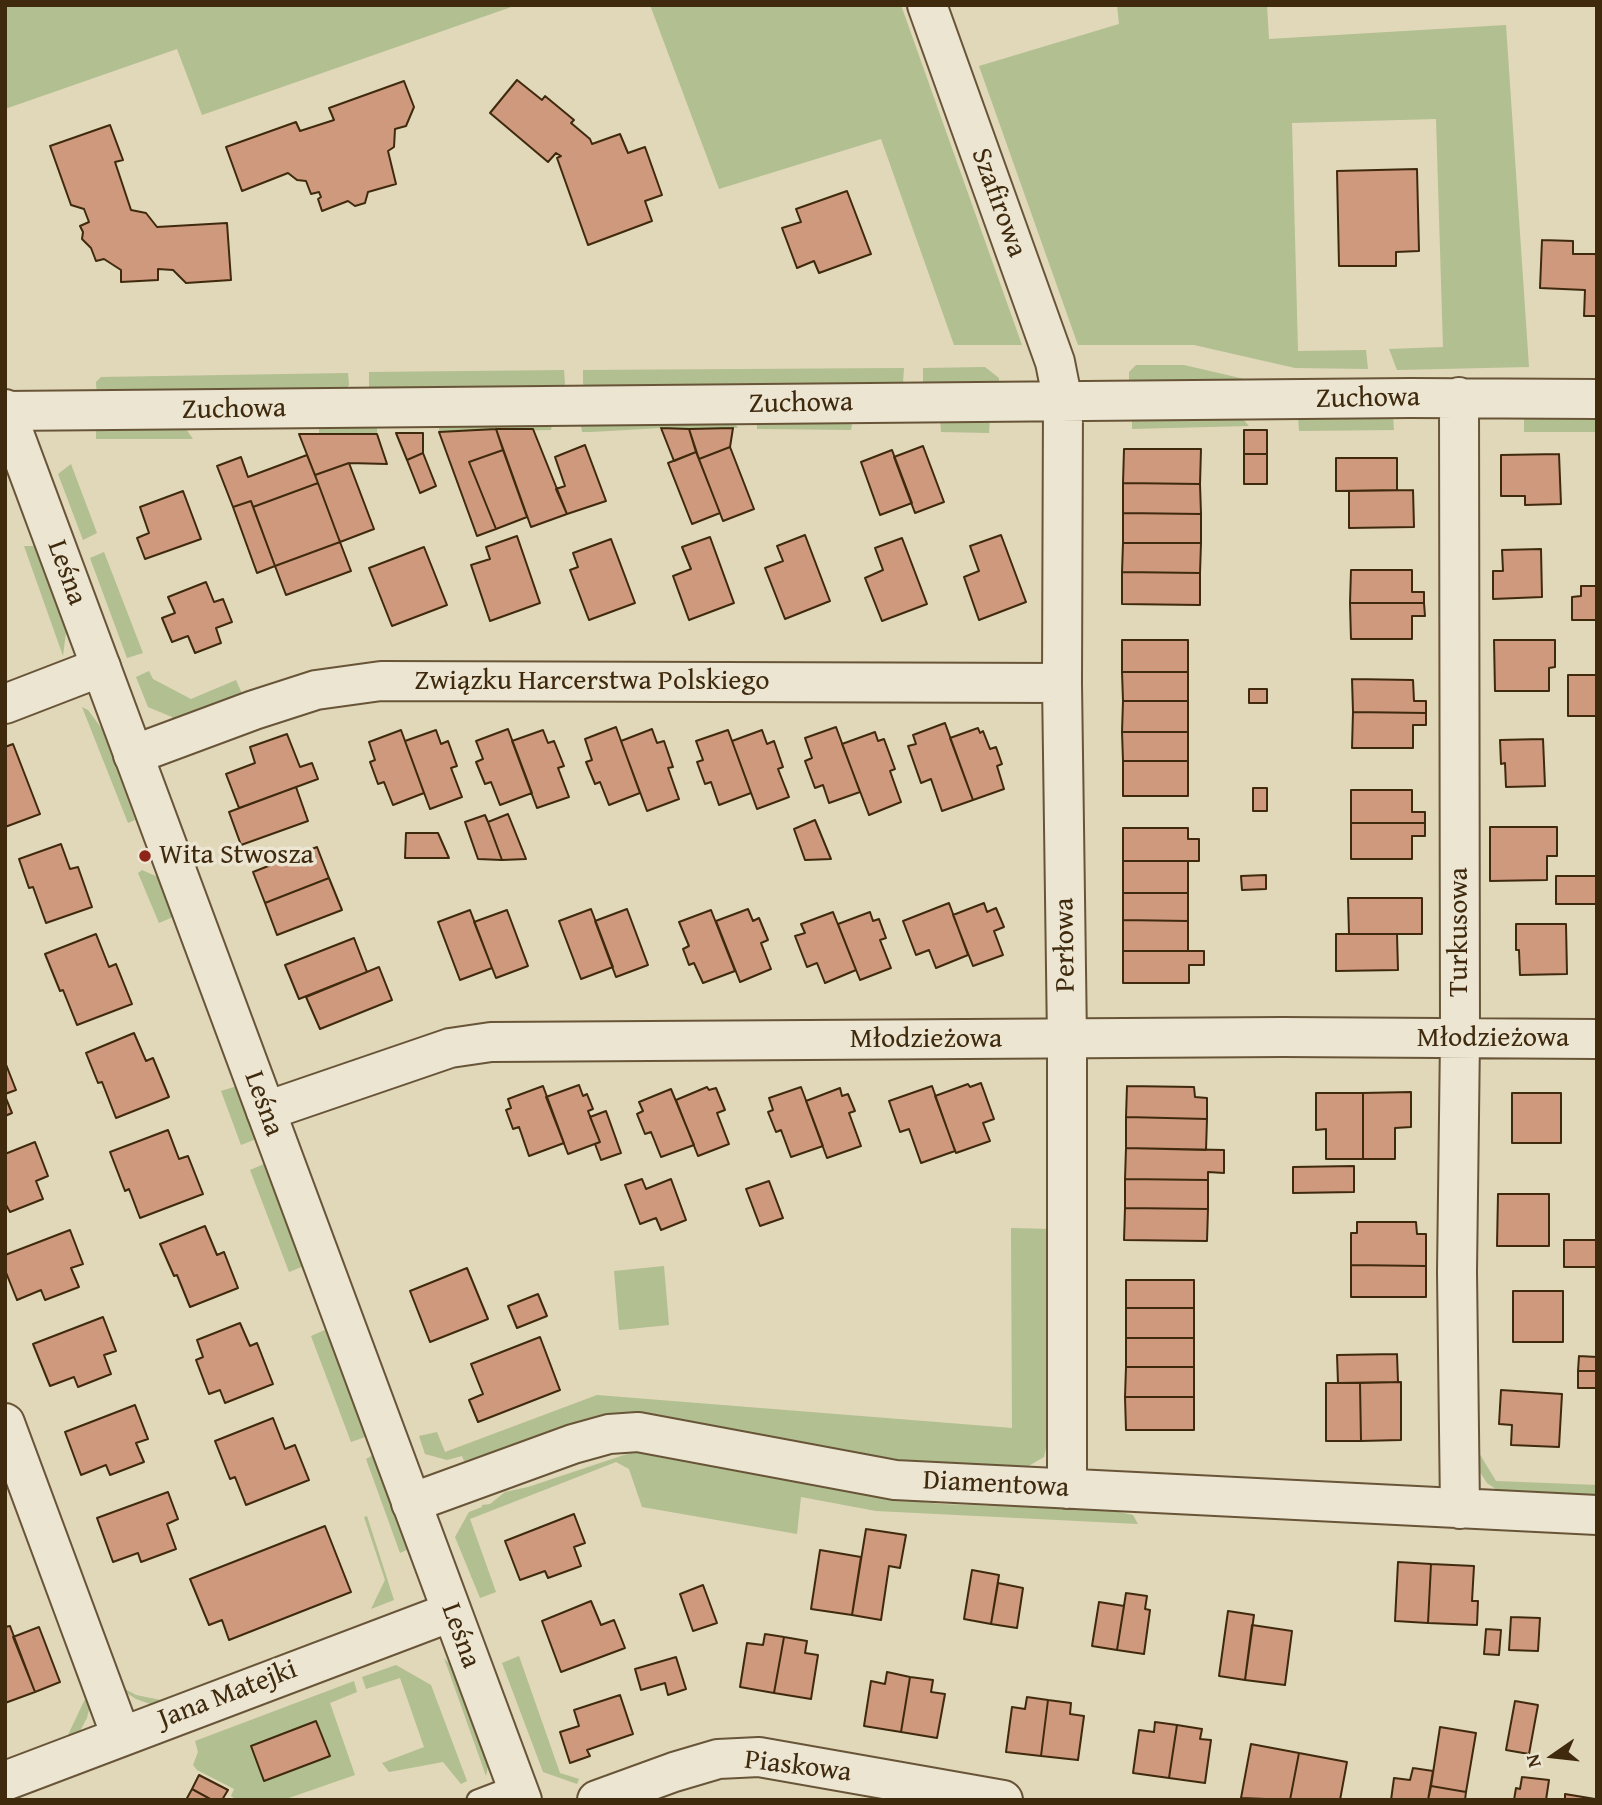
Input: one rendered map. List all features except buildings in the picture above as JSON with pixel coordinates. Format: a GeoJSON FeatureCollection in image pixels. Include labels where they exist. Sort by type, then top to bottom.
{"type":"FeatureCollection","features":[{"type":"Feature","properties":{"kind":"street","name":"Szafirowa"},"geometry":{"type":"LineString","coordinates":[[927,5],[1055,362],[1063,401]]}},
{"type":"Feature","properties":{"kind":"street","name":"Zuchowa"},"geometry":{"type":"LineString","coordinates":[[6,410],[1459,397],[1597,399]]}},
{"type":"Feature","properties":{"kind":"street","name":"Turkusowa"},"geometry":{"type":"LineString","coordinates":[[1459,397],[1460,1039],[1457,1272],[1460,1510]]}},
{"type":"Feature","properties":{"kind":"street","name":"Perłowa"},"geometry":{"type":"LineString","coordinates":[[1063,401],[1067,1489]]}},
{"type":"Feature","properties":{"kind":"street","name":"Leśna"},"geometry":{"type":"LineString","coordinates":[[6,410],[519,1793]]}},
{"type":"Feature","properties":{"kind":"street"},"geometry":{"type":"LineString","coordinates":[[5,704],[101,667]]}},
{"type":"Feature","properties":{"kind":"street","name":"Związku Harcerstwa Polskiego"},"geometry":{"type":"LineString","coordinates":[[133,755],[316,690],[381,681],[1062,683]]}},
{"type":"Feature","properties":{"kind":"street","name":"Młodzieżowa"},"geometry":{"type":"LineString","coordinates":[[266,1111],[467,1044],[565,1041],[1283,1037],[1597,1039]]}},
{"type":"Feature","properties":{"kind":"street"},"geometry":{"type":"LineString","coordinates":[[5,1423],[121,1736]]}},
{"type":"Feature","properties":{"kind":"street","name":"Diamentowa"},"geometry":{"type":"LineString","coordinates":[[411,1503],[573,1444],[609,1434],[638,1433],[895,1480],[1597,1515]]}},
{"type":"Feature","properties":{"kind":"street","name":"Jana Matejki"},"geometry":{"type":"LineString","coordinates":[[5,1781],[451,1612]]}},
{"type":"Feature","properties":{"kind":"street","name":"Piaskowa"},"geometry":{"type":"LineString","coordinates":[[597,1800],[718,1759],[759,1757],[1003,1800]]}},
{"type":"Feature","properties":{"kind":"lane"},"geometry":{"type":"LineString","coordinates":[[478,1800],[519,1793]]}},
{"type":"Feature","properties":{"kind":"green space"},"geometry":{"type":"Polygon","coordinates":[[[5,5],[517,5],[202,115],[177,49],[5,109],[5,5]]]}},
{"type":"Feature","properties":{"kind":"green space"},"geometry":{"type":"Polygon","coordinates":[[[650,5],[901,5],[1022,345],[954,345],[881,139],[719,189],[650,5]]]}},
{"type":"Feature","properties":{"kind":"green space"},"geometry":{"type":"Polygon","coordinates":[[[1117,5],[1267,5],[1269,39],[1506,25],[1529,367],[1397,370],[1389,349],[1443,347],[1436,119],[1292,123],[1298,351],[1366,350],[1368,369],[1295,368],[1194,345],[1078,345],[979,66],[1119,24],[1117,5]]]}},
{"type":"Feature","properties":{"kind":"green space"},"geometry":{"type":"Polygon","coordinates":[[[1136,365],[1184,365],[1279,387],[1129,388],[1129,372],[1136,365]]]}},
{"type":"Feature","properties":{"kind":"green space"},"geometry":{"type":"Polygon","coordinates":[[[985,367],[999,378],[999,388],[929,388],[923,383],[923,368],[985,367]]]}},
{"type":"Feature","properties":{"kind":"green space"},"geometry":{"type":"Polygon","coordinates":[[[904,368],[903,383],[898,388],[589,390],[583,384],[583,370],[904,368]]]}},
{"type":"Feature","properties":{"kind":"green space"},"geometry":{"type":"Polygon","coordinates":[[[564,370],[565,384],[561,389],[375,393],[369,387],[369,372],[564,370]]]}},
{"type":"Feature","properties":{"kind":"green space"},"geometry":{"type":"Polygon","coordinates":[[[348,373],[349,385],[345,392],[97,398],[96,382],[101,377],[348,373]]]}},
{"type":"Feature","properties":{"kind":"green space"},"geometry":{"type":"Polygon","coordinates":[[[1524,415],[1597,415],[1597,432],[1524,432],[1524,415]]]}},
{"type":"Feature","properties":{"kind":"green space"},"geometry":{"type":"Polygon","coordinates":[[[1393,416],[1394,430],[1299,431],[1298,417],[1393,416]]]}},
{"type":"Feature","properties":{"kind":"green space"},"geometry":{"type":"Polygon","coordinates":[[[990,418],[989,433],[941,432],[940,419],[990,418]]]}},
{"type":"Feature","properties":{"kind":"green space"},"geometry":{"type":"Polygon","coordinates":[[[1242,418],[1249,426],[1132,429],[1132,419],[1242,418]]]}},
{"type":"Feature","properties":{"kind":"green space"},"geometry":{"type":"Polygon","coordinates":[[[731,419],[738,428],[582,432],[581,425],[731,419]]]}},
{"type":"Feature","properties":{"kind":"green space"},"geometry":{"type":"Polygon","coordinates":[[[762,419],[847,419],[852,424],[851,430],[757,429],[757,424],[762,419]]]}},
{"type":"Feature","properties":{"kind":"green space"},"geometry":{"type":"Polygon","coordinates":[[[324,423],[377,426],[377,434],[319,434],[319,428],[324,423]]]}},
{"type":"Feature","properties":{"kind":"green space"},"geometry":{"type":"Polygon","coordinates":[[[552,424],[551,430],[439,432],[439,426],[552,424]]]}},
{"type":"Feature","properties":{"kind":"green space"},"geometry":{"type":"Polygon","coordinates":[[[184,426],[193,439],[96,439],[96,429],[184,426]]]}},
{"type":"Feature","properties":{"kind":"green space"},"geometry":{"type":"Polygon","coordinates":[[[71,464],[97,533],[83,540],[58,474],[71,464]]]}},
{"type":"Feature","properties":{"kind":"green space"},"geometry":{"type":"Polygon","coordinates":[[[24,546],[34,546],[66,632],[63,656],[24,546]]]}},
{"type":"Feature","properties":{"kind":"green space"},"geometry":{"type":"Polygon","coordinates":[[[104,552],[143,653],[127,658],[90,558],[104,552]]]}},
{"type":"Feature","properties":{"kind":"green space"},"geometry":{"type":"Polygon","coordinates":[[[149,671],[153,679],[191,699],[236,680],[244,698],[174,725],[172,717],[148,707],[136,677],[149,671]]]}},
{"type":"Feature","properties":{"kind":"green space"},"geometry":{"type":"Polygon","coordinates":[[[82,707],[88,710],[102,729],[135,820],[128,823],[82,707]]]}},
{"type":"Feature","properties":{"kind":"green space"},"geometry":{"type":"Polygon","coordinates":[[[142,870],[158,877],[173,917],[159,923],[138,873],[142,870]]]}},
{"type":"Feature","properties":{"kind":"green space"},"geometry":{"type":"Polygon","coordinates":[[[237,1086],[256,1139],[241,1145],[221,1091],[237,1086]]]}},
{"type":"Feature","properties":{"kind":"green space"},"geometry":{"type":"Polygon","coordinates":[[[264,1164],[304,1266],[289,1272],[250,1170],[264,1164]]]}},
{"type":"Feature","properties":{"kind":"green space"},"geometry":{"type":"Polygon","coordinates":[[[1011,1228],[1051,1229],[1050,1431],[1044,1457],[1020,1471],[975,1470],[602,1418],[464,1461],[462,1456],[447,1460],[425,1454],[419,1436],[437,1432],[445,1452],[597,1395],[1012,1428],[1011,1228]]]}},
{"type":"Feature","properties":{"kind":"green space"},"geometry":{"type":"Polygon","coordinates":[[[664,1266],[669,1325],[619,1330],[614,1271],[664,1266]]]}},
{"type":"Feature","properties":{"kind":"green space"},"geometry":{"type":"Polygon","coordinates":[[[327,1329],[368,1436],[351,1442],[311,1336],[327,1329]]]}},
{"type":"Feature","properties":{"kind":"green space"},"geometry":{"type":"Polygon","coordinates":[[[633,1452],[892,1499],[941,1504],[1110,1510],[1133,1515],[1138,1524],[876,1511],[801,1497],[797,1534],[642,1507],[629,1469],[616,1462],[470,1519],[496,1592],[480,1598],[455,1537],[469,1512],[490,1504],[505,1492],[633,1452]]]}},
{"type":"Feature","properties":{"kind":"green space"},"geometry":{"type":"Polygon","coordinates":[[[1470,1453],[1479,1453],[1496,1481],[1597,1485],[1597,1496],[1500,1492],[1487,1483],[1470,1453]]]}},
{"type":"Feature","properties":{"kind":"green space"},"geometry":{"type":"Polygon","coordinates":[[[373,1455],[409,1549],[400,1553],[366,1459],[373,1455]]]}},
{"type":"Feature","properties":{"kind":"green space"},"geometry":{"type":"Polygon","coordinates":[[[367,1516],[394,1600],[371,1609],[385,1580],[364,1517],[367,1516]]]}},
{"type":"Feature","properties":{"kind":"green space"},"geometry":{"type":"Polygon","coordinates":[[[519,1656],[560,1773],[579,1779],[577,1784],[543,1772],[502,1663],[519,1656]]]}},
{"type":"Feature","properties":{"kind":"green space"},"geometry":{"type":"Polygon","coordinates":[[[444,1658],[456,1671],[489,1761],[486,1776],[444,1658]]]}},
{"type":"Feature","properties":{"kind":"green space"},"geometry":{"type":"Polygon","coordinates":[[[396,1665],[431,1685],[467,1781],[461,1784],[443,1762],[389,1772],[382,1763],[424,1747],[400,1678],[366,1689],[362,1677],[396,1665]]]}},
{"type":"Feature","properties":{"kind":"green space"},"geometry":{"type":"Polygon","coordinates":[[[239,1671],[241,1676],[153,1705],[125,1692],[118,1680],[121,1679],[125,1689],[136,1695],[161,1700],[239,1671]]]}},
{"type":"Feature","properties":{"kind":"green space"},"geometry":{"type":"Polygon","coordinates":[[[354,1681],[357,1692],[330,1703],[355,1775],[283,1800],[237,1800],[231,1796],[234,1789],[197,1770],[193,1765],[198,1752],[195,1741],[354,1681]]]}},
{"type":"Feature","properties":{"kind":"green space"},"geometry":{"type":"Polygon","coordinates":[[[82,1684],[90,1705],[87,1718],[80,1731],[71,1739],[52,1743],[67,1737],[85,1699],[82,1684]]]}},
{"type":"Feature","properties":{"kind":"place","name":"Wita Stwosza"},"geometry":{"type":"Point","coordinates":[145,856]}}]}
